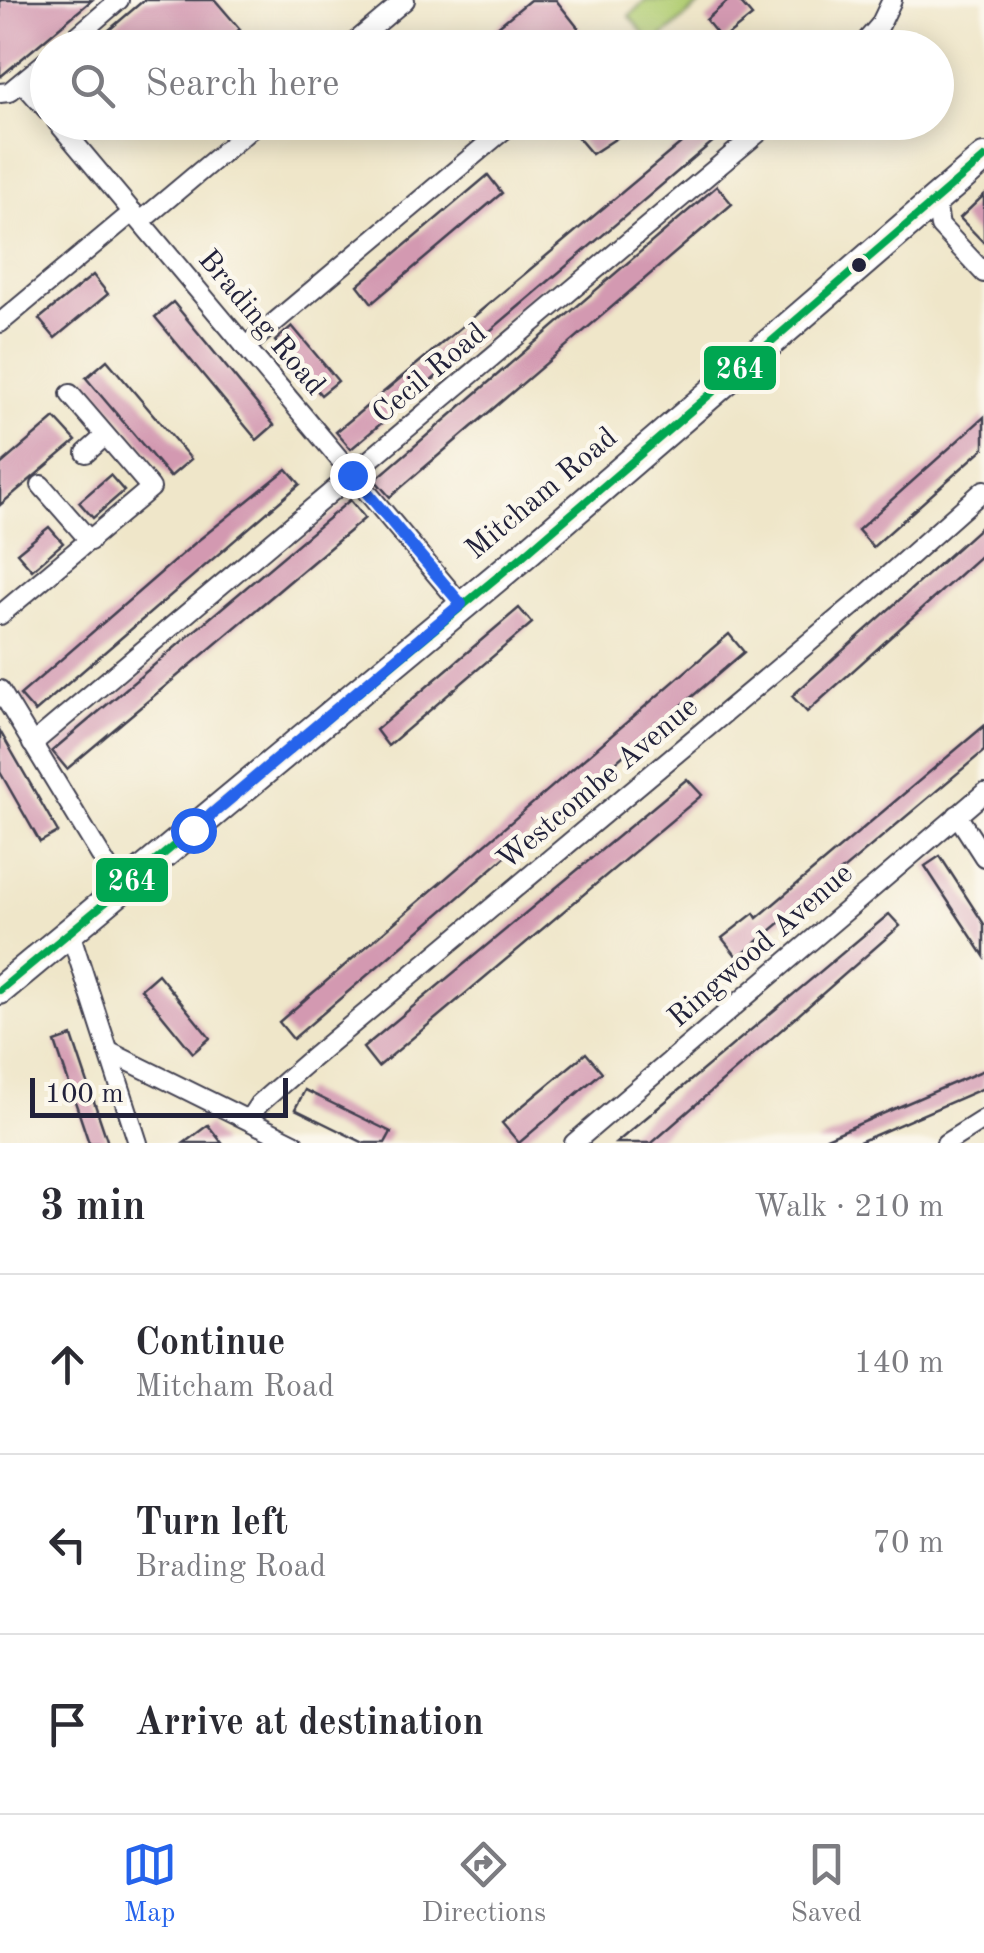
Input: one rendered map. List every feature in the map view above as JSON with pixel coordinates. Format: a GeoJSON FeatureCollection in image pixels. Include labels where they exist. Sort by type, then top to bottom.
{"type":"FeatureCollection","features":[{"type":"Feature","properties":{"kind":"main road","name":"Mitcham Road"},"geometry":{"type":"LineString","coordinates":[[0,990],[525,554],[984,158]]}},
{"type":"Feature","properties":{"kind":"street"},"geometry":{"type":"LineString","coordinates":[[84,30],[119,0]]}},
{"type":"Feature","properties":{"kind":"street"},"geometry":{"type":"LineString","coordinates":[[369,30],[404,0]]}},
{"type":"Feature","properties":{"kind":"street"},"geometry":{"type":"LineString","coordinates":[[876,30],[892,0]]}},
{"type":"Feature","properties":{"kind":"street"},"geometry":{"type":"LineString","coordinates":[[0,93],[30,75]]}},
{"type":"Feature","properties":{"kind":"street"},"geometry":{"type":"LineString","coordinates":[[22,82],[30,91]]}},
{"type":"Feature","properties":{"kind":"street","name":"Brading Road"},"geometry":{"type":"LineString","coordinates":[[72,140],[461,604]]}},
{"type":"Feature","properties":{"kind":"street"},"geometry":{"type":"LineString","coordinates":[[0,323],[236,140]]}},
{"type":"Feature","properties":{"kind":"street"},"geometry":{"type":"LineString","coordinates":[[245,347],[493,140]]}},
{"type":"Feature","properties":{"kind":"street","name":"Cecil Road"},"geometry":{"type":"LineString","coordinates":[[32,744],[750,140]]}},
{"type":"Feature","properties":{"kind":"street"},"geometry":{"type":"LineString","coordinates":[[935,197],[940,226],[984,273]]}},
{"type":"Feature","properties":{"kind":"street"},"geometry":{"type":"LineString","coordinates":[[0,615],[151,488],[70,394]]}},
{"type":"Feature","properties":{"kind":"street"},"geometry":{"type":"LineString","coordinates":[[86,453],[105,436]]}},
{"type":"Feature","properties":{"kind":"street"},"geometry":{"type":"LineString","coordinates":[[41,485],[90,541]]}},
{"type":"Feature","properties":{"kind":"street","name":"Westcombe Avenue"},"geometry":{"type":"LineString","coordinates":[[249,1119],[282,1084],[839,618],[984,490]]}},
{"type":"Feature","properties":{"kind":"street"},"geometry":{"type":"LineString","coordinates":[[0,690],[121,889]]}},
{"type":"Feature","properties":{"kind":"street","name":"Ringwood Avenue"},"geometry":{"type":"LineString","coordinates":[[574,1143],[984,793]]}},
{"type":"Feature","properties":{"kind":"street"},"geometry":{"type":"LineString","coordinates":[[956,815],[984,857]]}},
{"type":"Feature","properties":{"kind":"street"},"geometry":{"type":"LineString","coordinates":[[70,932],[138,1143]]}},
{"type":"Feature","properties":{"kind":"street"},"geometry":{"type":"LineString","coordinates":[[108,1051],[294,1143]]}},
{"type":"Feature","properties":{"kind":"street"},"geometry":{"type":"LineString","coordinates":[[946,1143],[984,1120]]}},
{"type":"Feature","properties":{"kind":"green space"},"geometry":{"type":"Polygon","coordinates":[[[646,0],[705,0],[670,30],[641,30],[629,16],[646,0]]]}},
{"type":"Feature","properties":{"kind":"building"},"geometry":{"type":"Polygon","coordinates":[[[0,0],[92,0],[56,30],[30,30],[30,52],[0,77],[0,0]]]}},
{"type":"Feature","properties":{"kind":"building"},"geometry":{"type":"Polygon","coordinates":[[[144,0],[215,0],[240,29],[239,30],[109,30],[144,0]]]}},
{"type":"Feature","properties":{"kind":"building"},"geometry":{"type":"Polygon","coordinates":[[[530,0],[556,0],[580,30],[494,30],[530,0]]]}},
{"type":"Feature","properties":{"kind":"building"},"geometry":{"type":"Polygon","coordinates":[[[729,0],[738,0],[752,16],[734,30],[714,30],[706,20],[729,0]]]}},
{"type":"Feature","properties":{"kind":"building"},"geometry":{"type":"Polygon","coordinates":[[[580,140],[613,140],[592,154],[580,140]]]}},
{"type":"Feature","properties":{"kind":"building"},"geometry":{"type":"Polygon","coordinates":[[[685,140],[715,140],[351,449],[336,432],[685,140]]]}},
{"type":"Feature","properties":{"kind":"building"},"geometry":{"type":"Polygon","coordinates":[[[488,175],[502,193],[372,303],[358,285],[488,175]]]}},
{"type":"Feature","properties":{"kind":"building"},"geometry":{"type":"Polygon","coordinates":[[[717,186],[732,204],[390,497],[375,480],[717,186]]]}},
{"type":"Feature","properties":{"kind":"building"},"geometry":{"type":"Polygon","coordinates":[[[984,195],[984,243],[960,218],[984,195]]]}},
{"type":"Feature","properties":{"kind":"building"},"geometry":{"type":"Polygon","coordinates":[[[93,275],[108,294],[55,338],[39,319],[93,275]]]}},
{"type":"Feature","properties":{"kind":"building"},"geometry":{"type":"Polygon","coordinates":[[[173,302],[274,425],[257,440],[155,317],[173,302]]]}},
{"type":"Feature","properties":{"kind":"building"},"geometry":{"type":"Polygon","coordinates":[[[292,326],[338,381],[321,395],[275,341],[292,326]]]}},
{"type":"Feature","properties":{"kind":"building"},"geometry":{"type":"Polygon","coordinates":[[[107,360],[191,459],[170,477],[86,378],[107,360]]]}},
{"type":"Feature","properties":{"kind":"building"},"geometry":{"type":"Polygon","coordinates":[[[984,417],[984,448],[873,547],[858,530],[984,417]]]}},
{"type":"Feature","properties":{"kind":"building"},"geometry":{"type":"Polygon","coordinates":[[[55,418],[76,441],[0,505],[0,465],[55,418]]]}},
{"type":"Feature","properties":{"kind":"building"},"geometry":{"type":"Polygon","coordinates":[[[287,469],[300,484],[35,712],[20,695],[287,469]]]}},
{"type":"Feature","properties":{"kind":"building"},"geometry":{"type":"Polygon","coordinates":[[[110,475],[124,491],[93,518],[79,502],[110,475]]]}},
{"type":"Feature","properties":{"kind":"building"},"geometry":{"type":"Polygon","coordinates":[[[350,500],[365,518],[67,769],[52,751],[350,500]]]}},
{"type":"Feature","properties":{"kind":"building"},"geometry":{"type":"Polygon","coordinates":[[[984,524],[984,553],[807,712],[792,696],[984,524]]]}},
{"type":"Feature","properties":{"kind":"building"},"geometry":{"type":"Polygon","coordinates":[[[49,527],[63,543],[32,570],[17,553],[49,527]]]}},
{"type":"Feature","properties":{"kind":"building"},"geometry":{"type":"Polygon","coordinates":[[[519,608],[532,623],[388,746],[376,730],[519,608]]]}},
{"type":"Feature","properties":{"kind":"building"},"geometry":{"type":"Polygon","coordinates":[[[729,634],[744,652],[293,1039],[279,1022],[729,634]]]}},
{"type":"Feature","properties":{"kind":"building"},"geometry":{"type":"Polygon","coordinates":[[[984,726],[984,751],[738,958],[722,938],[754,913],[757,918],[984,726]]]}},
{"type":"Feature","properties":{"kind":"building"},"geometry":{"type":"Polygon","coordinates":[[[0,731],[58,832],[40,842],[0,772],[0,731]]]}},
{"type":"Feature","properties":{"kind":"building"},"geometry":{"type":"Polygon","coordinates":[[[687,779],[702,795],[378,1067],[363,1048],[687,779]]]}},
{"type":"Feature","properties":{"kind":"building"},"geometry":{"type":"Polygon","coordinates":[[[940,856],[984,924],[984,956],[925,866],[940,856]]]}},
{"type":"Feature","properties":{"kind":"building"},"geometry":{"type":"Polygon","coordinates":[[[889,914],[900,926],[652,1143],[616,1143],[889,914]]]}},
{"type":"Feature","properties":{"kind":"building"},"geometry":{"type":"Polygon","coordinates":[[[158,974],[210,1038],[193,1053],[141,989],[158,974]]]}},
{"type":"Feature","properties":{"kind":"building"},"geometry":{"type":"Polygon","coordinates":[[[72,1036],[108,1143],[89,1143],[55,1042],[72,1036]]]}},
{"type":"Feature","properties":{"kind":"building"},"geometry":{"type":"Polygon","coordinates":[[[586,1053],[602,1072],[519,1143],[502,1123],[586,1053]]]}},
{"type":"Feature","properties":{"kind":"building"},"geometry":{"type":"Polygon","coordinates":[[[984,1070],[984,1088],[857,1143],[815,1143],[984,1070]]]}},
{"type":"Feature","properties":{"kind":"building"},"geometry":{"type":"Polygon","coordinates":[[[305,1090],[391,1132],[385,1143],[364,1143],[295,1109],[305,1090]]]}},
{"type":"Feature","properties":{"kind":"building"},"geometry":{"type":"Polygon","coordinates":[[[208,1125],[222,1143],[184,1143],[208,1125]]]}},
{"type":"Feature","properties":{"kind":"transit line","name":"264"},"geometry":{"type":"LineString","coordinates":[[0,990],[525,554],[984,158]]}},
{"type":"Feature","properties":{"kind":"route"},"geometry":{"type":"LineString","coordinates":[[193,830],[461,604],[352,475]]}}]}
